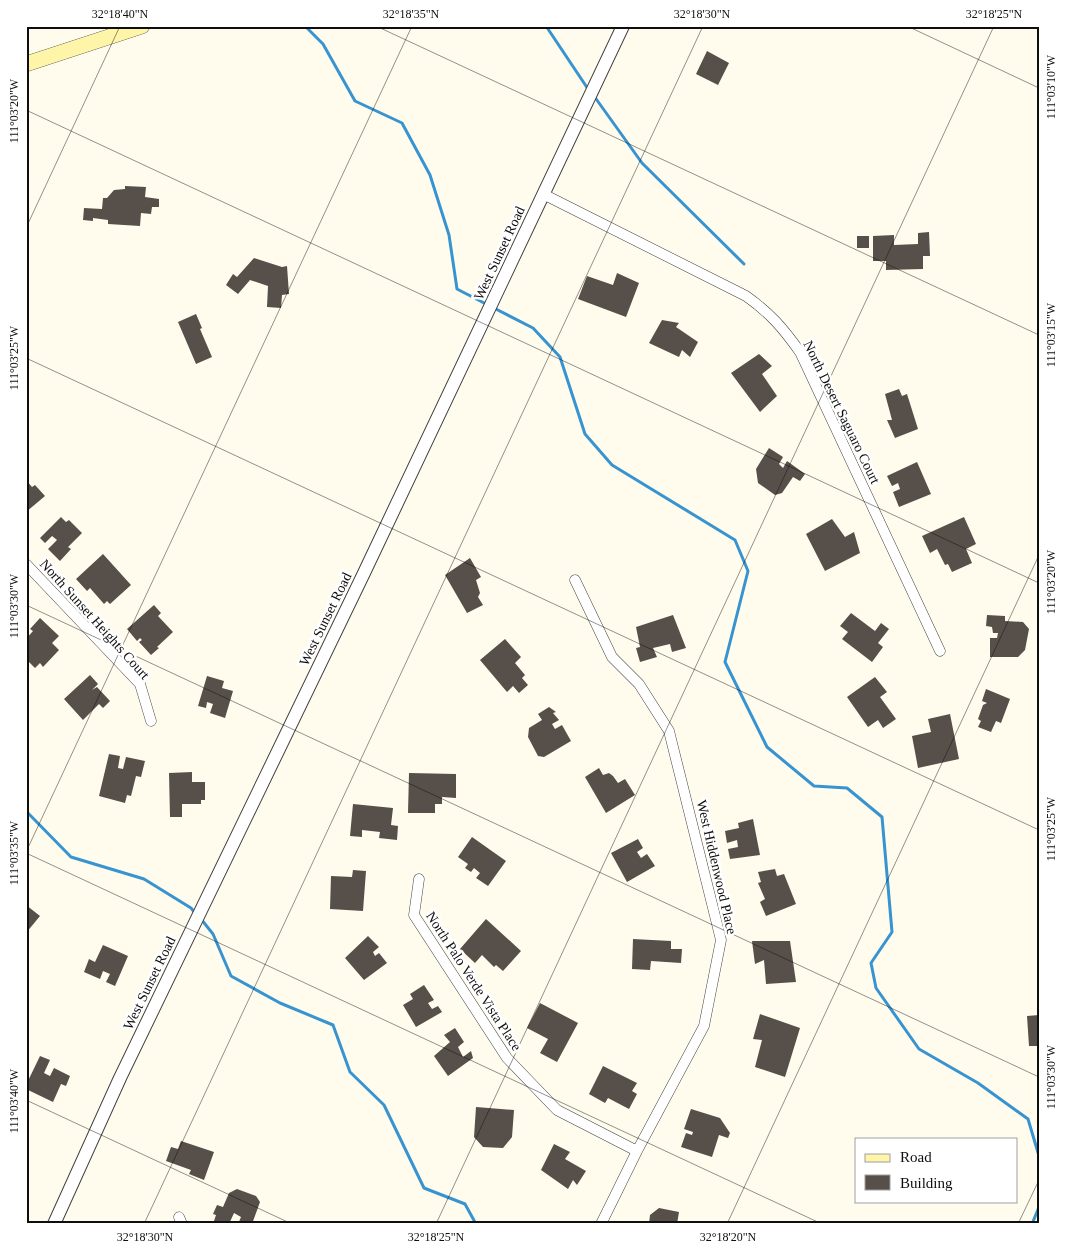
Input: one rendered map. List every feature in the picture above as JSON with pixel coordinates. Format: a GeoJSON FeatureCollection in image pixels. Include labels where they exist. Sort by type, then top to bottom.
{"type":"FeatureCollection","features":[{"type":"Feature","properties":{"kind":"main road"},"geometry":{"type":"LineString","coordinates":[[26,64],[142,26]]}},
{"type":"Feature","properties":{"kind":"street","name":"West Sunset Road"},"geometry":{"type":"LineString","coordinates":[[54,1224],[120,1078],[372,555],[623,26]]}},
{"type":"Feature","properties":{"kind":"street","name":"North Desert Saguaro Court"},"geometry":{"type":"LineString","coordinates":[[543,194],[746,296],[763,308],[784,329],[800,352],[940,651]]}},
{"type":"Feature","properties":{"kind":"street","name":"North Sunset Heights Court"},"geometry":{"type":"LineString","coordinates":[[26,564],[140,684],[151,721]]}},
{"type":"Feature","properties":{"kind":"street","name":"West Hiddenwood Place"},"geometry":{"type":"LineString","coordinates":[[575,580],[612,657],[640,684],[669,731],[722,940],[704,1026],[637,1151],[601,1224]]}},
{"type":"Feature","properties":{"kind":"street","name":"North Palo Verde Vista Place"},"geometry":{"type":"LineString","coordinates":[[419,879],[414,915],[507,1058],[557,1110],[637,1151]]}},
{"type":"Feature","properties":{"kind":"building"},"geometry":{"type":"Polygon","coordinates":[[[707,51],[729,63],[718,85],[696,74],[707,51]]]}},
{"type":"Feature","properties":{"kind":"building"},"geometry":{"type":"Polygon","coordinates":[[[125,186],[146,187],[145,197],[159,199],[159,207],[152,207],[151,214],[141,213],[140,226],[108,224],[108,220],[93,218],[93,221],[83,220],[84,208],[102,209],[103,198],[107,198],[114,190],[125,189],[125,186]]]}},
{"type":"Feature","properties":{"kind":"building"},"geometry":{"type":"Polygon","coordinates":[[[929,232],[930,256],[923,256],[923,269],[886,270],[886,261],[873,261],[873,236],[894,235],[894,245],[918,244],[918,233],[929,232]]]}},
{"type":"Feature","properties":{"kind":"building"},"geometry":{"type":"Polygon","coordinates":[[[857,236],[869,236],[869,248],[857,248],[857,236]]]}},
{"type":"Feature","properties":{"kind":"building"},"geometry":{"type":"Polygon","coordinates":[[[254,258],[282,267],[287,266],[289,294],[282,295],[281,308],[267,307],[268,286],[250,280],[238,294],[226,285],[233,274],[237,277],[254,258]]]}},
{"type":"Feature","properties":{"kind":"building"},"geometry":{"type":"Polygon","coordinates":[[[617,273],[639,283],[626,317],[578,299],[587,276],[613,285],[617,273]]]}},
{"type":"Feature","properties":{"kind":"building"},"geometry":{"type":"Polygon","coordinates":[[[196,314],[212,357],[196,364],[178,322],[196,314]]]}},
{"type":"Feature","properties":{"kind":"building"},"geometry":{"type":"Polygon","coordinates":[[[662,320],[679,323],[676,327],[698,342],[690,357],[682,350],[679,357],[649,343],[662,320]]]}},
{"type":"Feature","properties":{"kind":"building"},"geometry":{"type":"Polygon","coordinates":[[[759,354],[772,366],[762,374],[777,396],[760,412],[731,373],[759,354]]]}},
{"type":"Feature","properties":{"kind":"building"},"geometry":{"type":"Polygon","coordinates":[[[899,389],[902,396],[907,394],[918,429],[895,438],[887,420],[892,420],[885,394],[899,389]]]}},
{"type":"Feature","properties":{"kind":"building"},"geometry":{"type":"Polygon","coordinates":[[[769,448],[783,457],[779,464],[783,468],[787,461],[805,474],[800,481],[793,477],[782,493],[775,495],[758,483],[756,469],[769,448]]]}},
{"type":"Feature","properties":{"kind":"building"},"geometry":{"type":"Polygon","coordinates":[[[917,462],[931,494],[899,507],[893,492],[900,489],[898,483],[892,486],[887,476],[917,462]]]}},
{"type":"Feature","properties":{"kind":"building"},"geometry":{"type":"Polygon","coordinates":[[[26,480],[32,487],[35,485],[45,496],[26,512],[26,480]]]}},
{"type":"Feature","properties":{"kind":"building"},"geometry":{"type":"Polygon","coordinates":[[[61,517],[66,522],[69,520],[82,533],[68,547],[71,549],[60,561],[48,549],[57,540],[52,536],[45,543],[40,538],[61,517]]]}},
{"type":"Feature","properties":{"kind":"building"},"geometry":{"type":"Polygon","coordinates":[[[964,517],[976,544],[966,549],[972,563],[952,572],[948,564],[945,565],[937,549],[930,553],[922,536],[964,517]]]}},
{"type":"Feature","properties":{"kind":"building"},"geometry":{"type":"Polygon","coordinates":[[[832,519],[845,537],[854,532],[860,553],[825,571],[806,534],[832,519]]]}},
{"type":"Feature","properties":{"kind":"building"},"geometry":{"type":"Polygon","coordinates":[[[103,554],[131,585],[110,604],[107,601],[104,604],[90,588],[87,591],[76,579],[103,554]]]}},
{"type":"Feature","properties":{"kind":"building"},"geometry":{"type":"Polygon","coordinates":[[[470,558],[481,577],[476,580],[480,593],[478,597],[483,605],[467,613],[445,575],[470,558]]]}},
{"type":"Feature","properties":{"kind":"building"},"geometry":{"type":"Polygon","coordinates":[[[154,605],[161,613],[158,616],[173,632],[151,655],[139,642],[142,640],[140,638],[137,641],[127,629],[154,605]]]}},
{"type":"Feature","properties":{"kind":"building"},"geometry":{"type":"Polygon","coordinates":[[[851,613],[875,631],[881,623],[889,629],[878,643],[883,647],[872,662],[842,639],[848,632],[840,626],[851,613]]]}},
{"type":"Feature","properties":{"kind":"building"},"geometry":{"type":"Polygon","coordinates":[[[673,615],[686,648],[672,652],[670,644],[653,648],[657,657],[640,662],[636,648],[640,647],[636,627],[673,615]]]}},
{"type":"Feature","properties":{"kind":"building"},"geometry":{"type":"Polygon","coordinates":[[[987,615],[1005,616],[1005,621],[1023,622],[1029,629],[1025,650],[1018,657],[990,657],[990,638],[997,638],[998,633],[993,633],[992,627],[986,626],[987,615]]]}},
{"type":"Feature","properties":{"kind":"building"},"geometry":{"type":"Polygon","coordinates":[[[40,618],[59,636],[52,643],[59,650],[43,667],[40,663],[35,668],[26,659],[28,651],[26,650],[26,639],[33,631],[30,629],[40,618]]]}},
{"type":"Feature","properties":{"kind":"building"},"geometry":{"type":"Polygon","coordinates":[[[505,639],[521,657],[515,663],[525,675],[522,678],[528,685],[519,693],[513,686],[507,692],[480,660],[505,639]]]}},
{"type":"Feature","properties":{"kind":"building"},"geometry":{"type":"Polygon","coordinates":[[[90,675],[98,684],[92,690],[97,687],[110,701],[103,708],[99,704],[83,720],[64,699],[90,675]]]}},
{"type":"Feature","properties":{"kind":"building"},"geometry":{"type":"Polygon","coordinates":[[[207,676],[224,681],[222,688],[233,691],[225,718],[210,713],[213,704],[207,702],[206,708],[198,706],[207,676]]]}},
{"type":"Feature","properties":{"kind":"building"},"geometry":{"type":"Polygon","coordinates":[[[875,677],[887,692],[880,697],[896,719],[883,728],[878,720],[868,727],[847,697],[875,677]]]}},
{"type":"Feature","properties":{"kind":"building"},"geometry":{"type":"Polygon","coordinates":[[[986,689],[1010,699],[1001,723],[996,721],[991,732],[978,727],[981,721],[978,719],[983,705],[987,703],[982,701],[986,689]]]}},
{"type":"Feature","properties":{"kind":"building"},"geometry":{"type":"Polygon","coordinates":[[[549,707],[556,712],[553,713],[559,720],[552,724],[555,729],[562,725],[571,741],[544,757],[538,756],[528,737],[529,728],[542,720],[538,714],[549,707]]]}},
{"type":"Feature","properties":{"kind":"building"},"geometry":{"type":"Polygon","coordinates":[[[950,714],[959,759],[918,768],[912,736],[931,732],[928,719],[950,714]]]}},
{"type":"Feature","properties":{"kind":"building"},"geometry":{"type":"Polygon","coordinates":[[[109,754],[120,756],[118,768],[123,769],[126,757],[145,761],[141,777],[136,776],[131,796],[127,795],[125,803],[99,796],[109,754]]]}},
{"type":"Feature","properties":{"kind":"building"},"geometry":{"type":"Polygon","coordinates":[[[599,768],[603,775],[609,773],[618,783],[625,779],[635,795],[606,813],[585,777],[599,768]]]}},
{"type":"Feature","properties":{"kind":"building"},"geometry":{"type":"Polygon","coordinates":[[[192,772],[192,782],[205,782],[205,800],[201,800],[201,804],[182,804],[182,817],[170,817],[169,773],[192,772]]]}},
{"type":"Feature","properties":{"kind":"building"},"geometry":{"type":"Polygon","coordinates":[[[409,773],[456,774],[456,798],[442,797],[442,804],[435,804],[435,813],[408,813],[409,773]]]}},
{"type":"Feature","properties":{"kind":"building"},"geometry":{"type":"Polygon","coordinates":[[[353,804],[393,808],[391,825],[398,826],[397,840],[379,838],[380,832],[362,830],[362,837],[350,836],[353,804]]]}},
{"type":"Feature","properties":{"kind":"building"},"geometry":{"type":"Polygon","coordinates":[[[753,819],[760,855],[730,859],[728,849],[738,847],[737,840],[727,843],[725,831],[739,828],[738,823],[753,819]]]}},
{"type":"Feature","properties":{"kind":"building"},"geometry":{"type":"Polygon","coordinates":[[[472,837],[506,861],[488,886],[476,878],[480,873],[474,868],[471,872],[465,868],[468,864],[458,857],[472,837]]]}},
{"type":"Feature","properties":{"kind":"building"},"geometry":{"type":"Polygon","coordinates":[[[638,839],[643,848],[637,852],[641,858],[647,854],[655,866],[627,882],[611,853],[638,839]]]}},
{"type":"Feature","properties":{"kind":"building"},"geometry":{"type":"Polygon","coordinates":[[[775,869],[777,876],[784,874],[796,904],[766,916],[760,902],[765,899],[758,883],[761,882],[758,872],[775,869]]]}},
{"type":"Feature","properties":{"kind":"building"},"geometry":{"type":"Polygon","coordinates":[[[353,870],[366,871],[363,911],[330,909],[331,876],[352,877],[353,870]]]}},
{"type":"Feature","properties":{"kind":"building"},"geometry":{"type":"Polygon","coordinates":[[[26,905],[40,916],[26,933],[26,905]]]}},
{"type":"Feature","properties":{"kind":"building"},"geometry":{"type":"Polygon","coordinates":[[[486,919],[521,951],[503,971],[496,965],[494,967],[482,955],[475,963],[460,949],[486,919]]]}},
{"type":"Feature","properties":{"kind":"building"},"geometry":{"type":"Polygon","coordinates":[[[368,936],[379,947],[373,952],[375,956],[379,953],[387,963],[364,980],[345,958],[368,936]]]}},
{"type":"Feature","properties":{"kind":"building"},"geometry":{"type":"Polygon","coordinates":[[[633,939],[671,941],[671,949],[682,949],[681,963],[651,961],[650,970],[632,969],[633,939]]]}},
{"type":"Feature","properties":{"kind":"building"},"geometry":{"type":"Polygon","coordinates":[[[752,941],[790,941],[796,982],[766,984],[764,960],[755,964],[752,941]]]}},
{"type":"Feature","properties":{"kind":"building"},"geometry":{"type":"Polygon","coordinates":[[[103,945],[128,956],[115,986],[106,982],[110,974],[103,971],[100,979],[84,972],[89,959],[95,962],[103,945]]]}},
{"type":"Feature","properties":{"kind":"building"},"geometry":{"type":"Polygon","coordinates":[[[424,985],[434,1000],[428,1003],[432,1009],[438,1006],[442,1012],[416,1027],[403,1005],[413,999],[410,994],[424,985]]]}},
{"type":"Feature","properties":{"kind":"building"},"geometry":{"type":"Polygon","coordinates":[[[540,1003],[578,1023],[557,1062],[540,1053],[548,1039],[527,1028],[540,1003]]]}},
{"type":"Feature","properties":{"kind":"building"},"geometry":{"type":"Polygon","coordinates":[[[760,1014],[800,1028],[785,1077],[755,1067],[762,1040],[753,1039],[760,1014]]]}},
{"type":"Feature","properties":{"kind":"building"},"geometry":{"type":"Polygon","coordinates":[[[1039,1015],[1039,1046],[1029,1046],[1027,1016],[1039,1015]]]}},
{"type":"Feature","properties":{"kind":"building"},"geometry":{"type":"Polygon","coordinates":[[[455,1028],[464,1042],[458,1047],[463,1057],[471,1051],[473,1058],[448,1076],[434,1056],[450,1042],[444,1035],[455,1028]]]}},
{"type":"Feature","properties":{"kind":"building"},"geometry":{"type":"Polygon","coordinates":[[[40,1056],[50,1060],[44,1073],[50,1076],[54,1068],[70,1076],[66,1086],[61,1084],[53,1102],[26,1089],[26,1085],[40,1056]]]}},
{"type":"Feature","properties":{"kind":"building"},"geometry":{"type":"Polygon","coordinates":[[[603,1066],[637,1083],[632,1091],[637,1094],[629,1109],[608,1098],[605,1103],[589,1094],[603,1066]]]}},
{"type":"Feature","properties":{"kind":"building"},"geometry":{"type":"Polygon","coordinates":[[[476,1107],[514,1110],[512,1137],[503,1148],[483,1147],[474,1137],[476,1107]]]}},
{"type":"Feature","properties":{"kind":"building"},"geometry":{"type":"Polygon","coordinates":[[[691,1109],[720,1118],[730,1133],[728,1138],[719,1135],[712,1157],[681,1147],[686,1133],[692,1135],[693,1132],[684,1129],[691,1109]]]}},
{"type":"Feature","properties":{"kind":"building"},"geometry":{"type":"Polygon","coordinates":[[[181,1141],[214,1152],[204,1180],[189,1174],[191,1170],[166,1161],[171,1147],[178,1149],[181,1141]]]}},
{"type":"Feature","properties":{"kind":"building"},"geometry":{"type":"Polygon","coordinates":[[[554,1144],[570,1152],[565,1159],[586,1171],[577,1185],[573,1180],[568,1189],[541,1170],[554,1144]]]}},
{"type":"Feature","properties":{"kind":"building"},"geometry":{"type":"Polygon","coordinates":[[[237,1189],[256,1196],[260,1202],[252,1224],[238,1224],[241,1217],[234,1213],[229,1224],[219,1224],[214,1221],[216,1215],[213,1214],[217,1205],[223,1207],[229,1193],[237,1189]]]}},
{"type":"Feature","properties":{"kind":"building"},"geometry":{"type":"Polygon","coordinates":[[[659,1208],[679,1212],[677,1224],[649,1224],[650,1215],[659,1208]]]}},
{"type":"Feature","properties":{"kind":"waterway"},"geometry":{"type":"LineString","coordinates":[[305,26],[323,44],[355,101],[402,123],[430,175],[449,235],[457,289],[486,304]]}},
{"type":"Feature","properties":{"kind":"waterway"},"geometry":{"type":"LineString","coordinates":[[546,26],[588,89]]}},
{"type":"Feature","properties":{"kind":"waterway"},"geometry":{"type":"LineString","coordinates":[[594,96],[642,163],[744,264]]}},
{"type":"Feature","properties":{"kind":"waterway"},"geometry":{"type":"LineString","coordinates":[[492,307],[533,328],[560,357],[585,434],[612,465],[735,540],[748,571],[725,662],[767,747],[814,786],[847,788],[882,817],[892,932],[871,963],[876,988],[919,1049],[978,1083],[1028,1119],[1039,1156]]}},
{"type":"Feature","properties":{"kind":"waterway"},"geometry":{"type":"LineString","coordinates":[[26,811],[71,857],[144,879],[191,908],[195,913]]}},
{"type":"Feature","properties":{"kind":"waterway"},"geometry":{"type":"LineString","coordinates":[[201,919],[213,934],[231,976],[280,1003],[333,1025],[350,1072],[384,1105],[424,1188],[465,1204],[476,1224]]}},
{"type":"Feature","properties":{"kind":"waterway"},"geometry":{"type":"LineString","coordinates":[[1032,1224],[1039,1207]]}}]}
